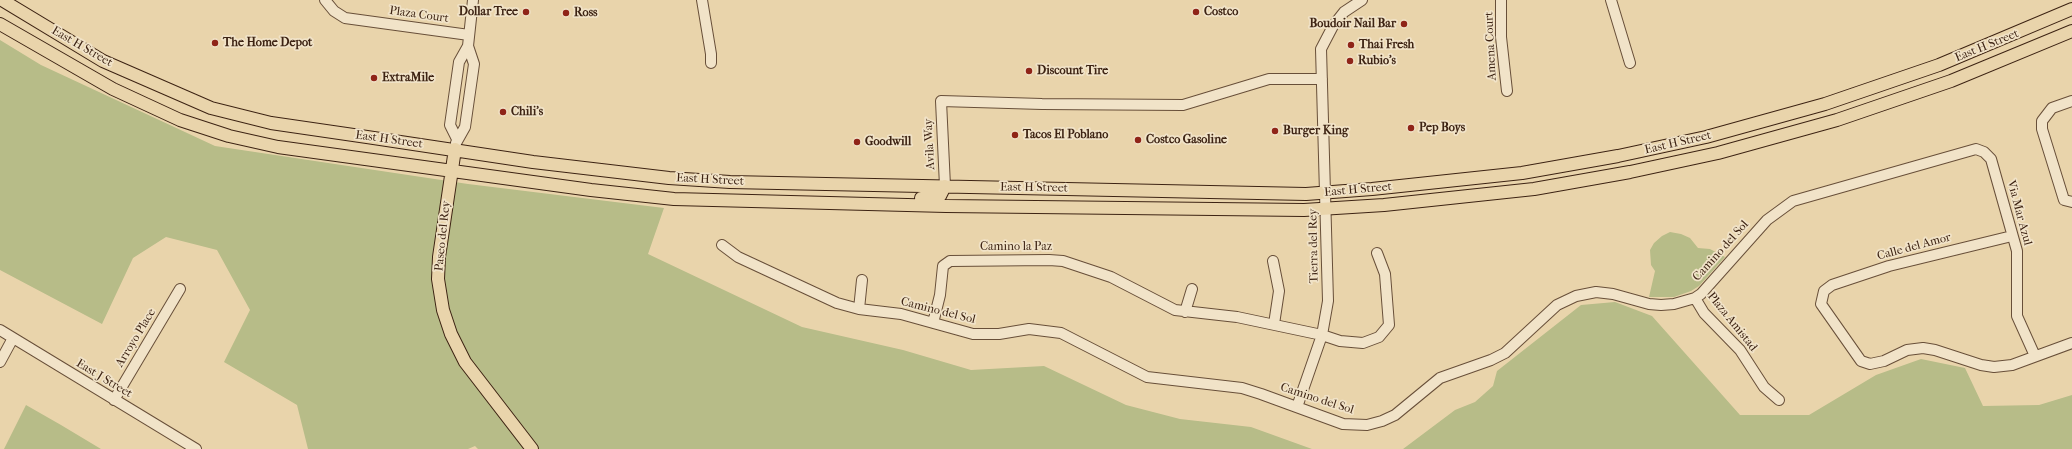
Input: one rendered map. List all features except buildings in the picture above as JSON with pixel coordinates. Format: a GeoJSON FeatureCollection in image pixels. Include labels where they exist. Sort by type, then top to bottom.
{"type":"FeatureCollection","features":[{"type":"Feature","properties":{"kind":"main road","name":"East H Street"},"geometry":{"type":"LineString","coordinates":[[2,0],[103,60],[211,108],[270,123],[456,144],[533,162],[669,178],[730,182],[1325,193],[1473,180],[1522,173],[1618,156],[1706,137],[1825,104],[1939,65],[2072,9]]}},
{"type":"Feature","properties":{"kind":"main road","name":"East H Street"},"geometry":{"type":"LineString","coordinates":[[0,24],[113,90],[180,120],[229,136],[278,147],[451,171],[674,199],[904,205],[1326,209],[1384,206],[1534,189],[1630,172],[1718,153],[1837,120],[1951,81],[2072,31]]}},
{"type":"Feature","properties":{"kind":"main road","name":"Paseo del Rey"},"geometry":{"type":"LineString","coordinates":[[456,144],[439,257],[438,279],[443,310],[451,334],[465,362],[532,449]]}},
{"type":"Feature","properties":{"kind":"main road"},"geometry":{"type":"LineString","coordinates":[[904,205],[905,200],[908,199],[934,198],[940,196],[945,186]]}},
{"type":"Feature","properties":{"kind":"street","name":"Plaza Court"},"geometry":{"type":"LineString","coordinates":[[325,0],[334,11],[349,18],[469,35]]}},
{"type":"Feature","properties":{"kind":"street","name":"Paseo del Rey"},"geometry":{"type":"LineString","coordinates":[[456,144],[466,127],[474,64],[468,46],[473,0]]}},
{"type":"Feature","properties":{"kind":"street"},"geometry":{"type":"LineString","coordinates":[[702,0],[712,54],[711,63]]}},
{"type":"Feature","properties":{"kind":"street","name":"Tierra del Rey"},"geometry":{"type":"LineString","coordinates":[[1297,407],[1322,335],[1328,301],[1322,49],[1333,26],[1344,12],[1362,0]]}},
{"type":"Feature","properties":{"kind":"street","name":"Amena Court"},"geometry":{"type":"LineString","coordinates":[[1501,0],[1501,37],[1507,91]]}},
{"type":"Feature","properties":{"kind":"street"},"geometry":{"type":"LineString","coordinates":[[1611,0],[1630,63]]}},
{"type":"Feature","properties":{"kind":"street","name":"Paseo del Rey"},"geometry":{"type":"LineString","coordinates":[[456,144],[450,125],[459,62],[468,46]]}},
{"type":"Feature","properties":{"kind":"street","name":"Avila Way"},"geometry":{"type":"LineString","coordinates":[[945,186],[941,101],[1042,104],[1184,105],[1269,79],[1322,79]]}},
{"type":"Feature","properties":{"kind":"street"},"geometry":{"type":"LineString","coordinates":[[2070,202],[2064,200],[2055,175],[2042,129],[2042,121],[2052,108],[2072,101]]}},
{"type":"Feature","properties":{"kind":"street","name":"Camino del Sol"},"geometry":{"type":"LineString","coordinates":[[722,245],[738,257],[830,301],[858,309],[901,314],[973,334],[999,334],[1029,329],[1061,333],[1147,377],[1242,388],[1343,424],[1359,425],[1375,423],[1395,415],[1440,378],[1491,360],[1505,353],[1557,305],[1576,296],[1596,292],[1613,294],[1649,304],[1661,305],[1695,298],[1701,294],[1767,220],[1793,200],[1966,150],[1981,150]]}},
{"type":"Feature","properties":{"kind":"street","name":"Via Mar Azul"},"geometry":{"type":"LineString","coordinates":[[1981,150],[1991,159],[2017,251],[2017,316],[2035,356]]}},
{"type":"Feature","properties":{"kind":"street","name":"Calle del Amor"},"geometry":{"type":"LineString","coordinates":[[2012,236],[1889,266],[1832,285],[1824,291],[1821,304],[1861,360],[1870,364],[1884,361],[1906,350],[1922,348],[1935,350],[1981,365],[1994,367],[2012,365],[2035,356]]}},
{"type":"Feature","properties":{"kind":"street","name":"Camino la Paz"},"geometry":{"type":"LineString","coordinates":[[933,323],[940,295],[943,266],[950,261],[1063,261],[1111,277],[1166,306],[1185,312],[1237,317],[1322,335],[1340,341],[1363,344],[1374,340],[1387,329],[1389,325],[1386,274],[1377,253]]}},
{"type":"Feature","properties":{"kind":"street"},"geometry":{"type":"LineString","coordinates":[[1273,261],[1279,291],[1274,324]]}},
{"type":"Feature","properties":{"kind":"street"},"geometry":{"type":"LineString","coordinates":[[858,309],[862,280]]}},
{"type":"Feature","properties":{"kind":"street","name":"Arroyo Place"},"geometry":{"type":"LineString","coordinates":[[114,400],[180,289]]}},
{"type":"Feature","properties":{"kind":"street"},"geometry":{"type":"LineString","coordinates":[[1185,312],[1192,289]]}},
{"type":"Feature","properties":{"kind":"street","name":"Plaza Amistad"},"geometry":{"type":"LineString","coordinates":[[1695,298],[1704,313],[1740,350],[1764,387],[1779,400]]}},
{"type":"Feature","properties":{"kind":"street","name":"East J Street"},"geometry":{"type":"LineString","coordinates":[[0,330],[196,449]]}},
{"type":"Feature","properties":{"kind":"street"},"geometry":{"type":"LineString","coordinates":[[0,362],[13,338]]}},
{"type":"Feature","properties":{"kind":"street"},"geometry":{"type":"LineString","coordinates":[[2035,356],[2072,344]]}},
{"type":"Feature","properties":{"kind":"green space"},"geometry":{"type":"Polygon","coordinates":[[[0,40],[41,65],[215,146],[468,184],[664,208],[648,254],[802,327],[903,350],[971,370],[1044,366],[1126,405],[1180,419],[1251,427],[1312,449],[478,449],[475,446],[468,449],[308,449],[297,405],[224,362],[250,310],[217,250],[166,237],[133,258],[102,324],[0,270],[0,40]]]}},
{"type":"Feature","properties":{"kind":"green space"},"geometry":{"type":"Polygon","coordinates":[[[1670,232],[1681,234],[1690,238],[1698,248],[1710,249],[1725,257],[1699,286],[1691,291],[1674,297],[1649,297],[1655,271],[1651,265],[1650,250],[1654,243],[1662,236],[1670,232]]]}},
{"type":"Feature","properties":{"kind":"green space"},"geometry":{"type":"Polygon","coordinates":[[[1615,302],[1652,316],[1740,415],[1809,415],[1876,375],[1921,359],[1965,368],[1983,406],[2039,405],[2072,395],[2072,449],[1403,449],[1455,410],[1475,402],[1493,386],[1497,371],[1581,305],[1615,302]]]}},
{"type":"Feature","properties":{"kind":"green space"},"geometry":{"type":"Polygon","coordinates":[[[26,405],[61,425],[101,449],[4,449],[26,405]]]}},
{"type":"Feature","properties":{"kind":"place","name":"Dollar Tree"},"geometry":{"type":"Point","coordinates":[526,12]}},
{"type":"Feature","properties":{"kind":"place","name":"Costco"},"geometry":{"type":"Point","coordinates":[1196,12]}},
{"type":"Feature","properties":{"kind":"place","name":"Ross"},"geometry":{"type":"Point","coordinates":[566,13]}},
{"type":"Feature","properties":{"kind":"place","name":"Boudoir Nail Bar"},"geometry":{"type":"Point","coordinates":[1404,24]}},
{"type":"Feature","properties":{"kind":"place","name":"The Home Depot"},"geometry":{"type":"Point","coordinates":[215,43]}},
{"type":"Feature","properties":{"kind":"place","name":"Thai Fresh"},"geometry":{"type":"Point","coordinates":[1351,45]}},
{"type":"Feature","properties":{"kind":"place","name":"Rubio's"},"geometry":{"type":"Point","coordinates":[1350,61]}},
{"type":"Feature","properties":{"kind":"place","name":"Discount Tire"},"geometry":{"type":"Point","coordinates":[1029,71]}},
{"type":"Feature","properties":{"kind":"place","name":"ExtraMile"},"geometry":{"type":"Point","coordinates":[374,78]}},
{"type":"Feature","properties":{"kind":"place","name":"Chili's"},"geometry":{"type":"Point","coordinates":[503,112]}},
{"type":"Feature","properties":{"kind":"place","name":"Pep Boys"},"geometry":{"type":"Point","coordinates":[1411,128]}},
{"type":"Feature","properties":{"kind":"place","name":"Burger King"},"geometry":{"type":"Point","coordinates":[1275,131]}},
{"type":"Feature","properties":{"kind":"place","name":"Tacos El Poblano"},"geometry":{"type":"Point","coordinates":[1015,135]}},
{"type":"Feature","properties":{"kind":"place","name":"Costco Gasoline"},"geometry":{"type":"Point","coordinates":[1138,140]}},
{"type":"Feature","properties":{"kind":"place","name":"Goodwill"},"geometry":{"type":"Point","coordinates":[857,142]}}]}
